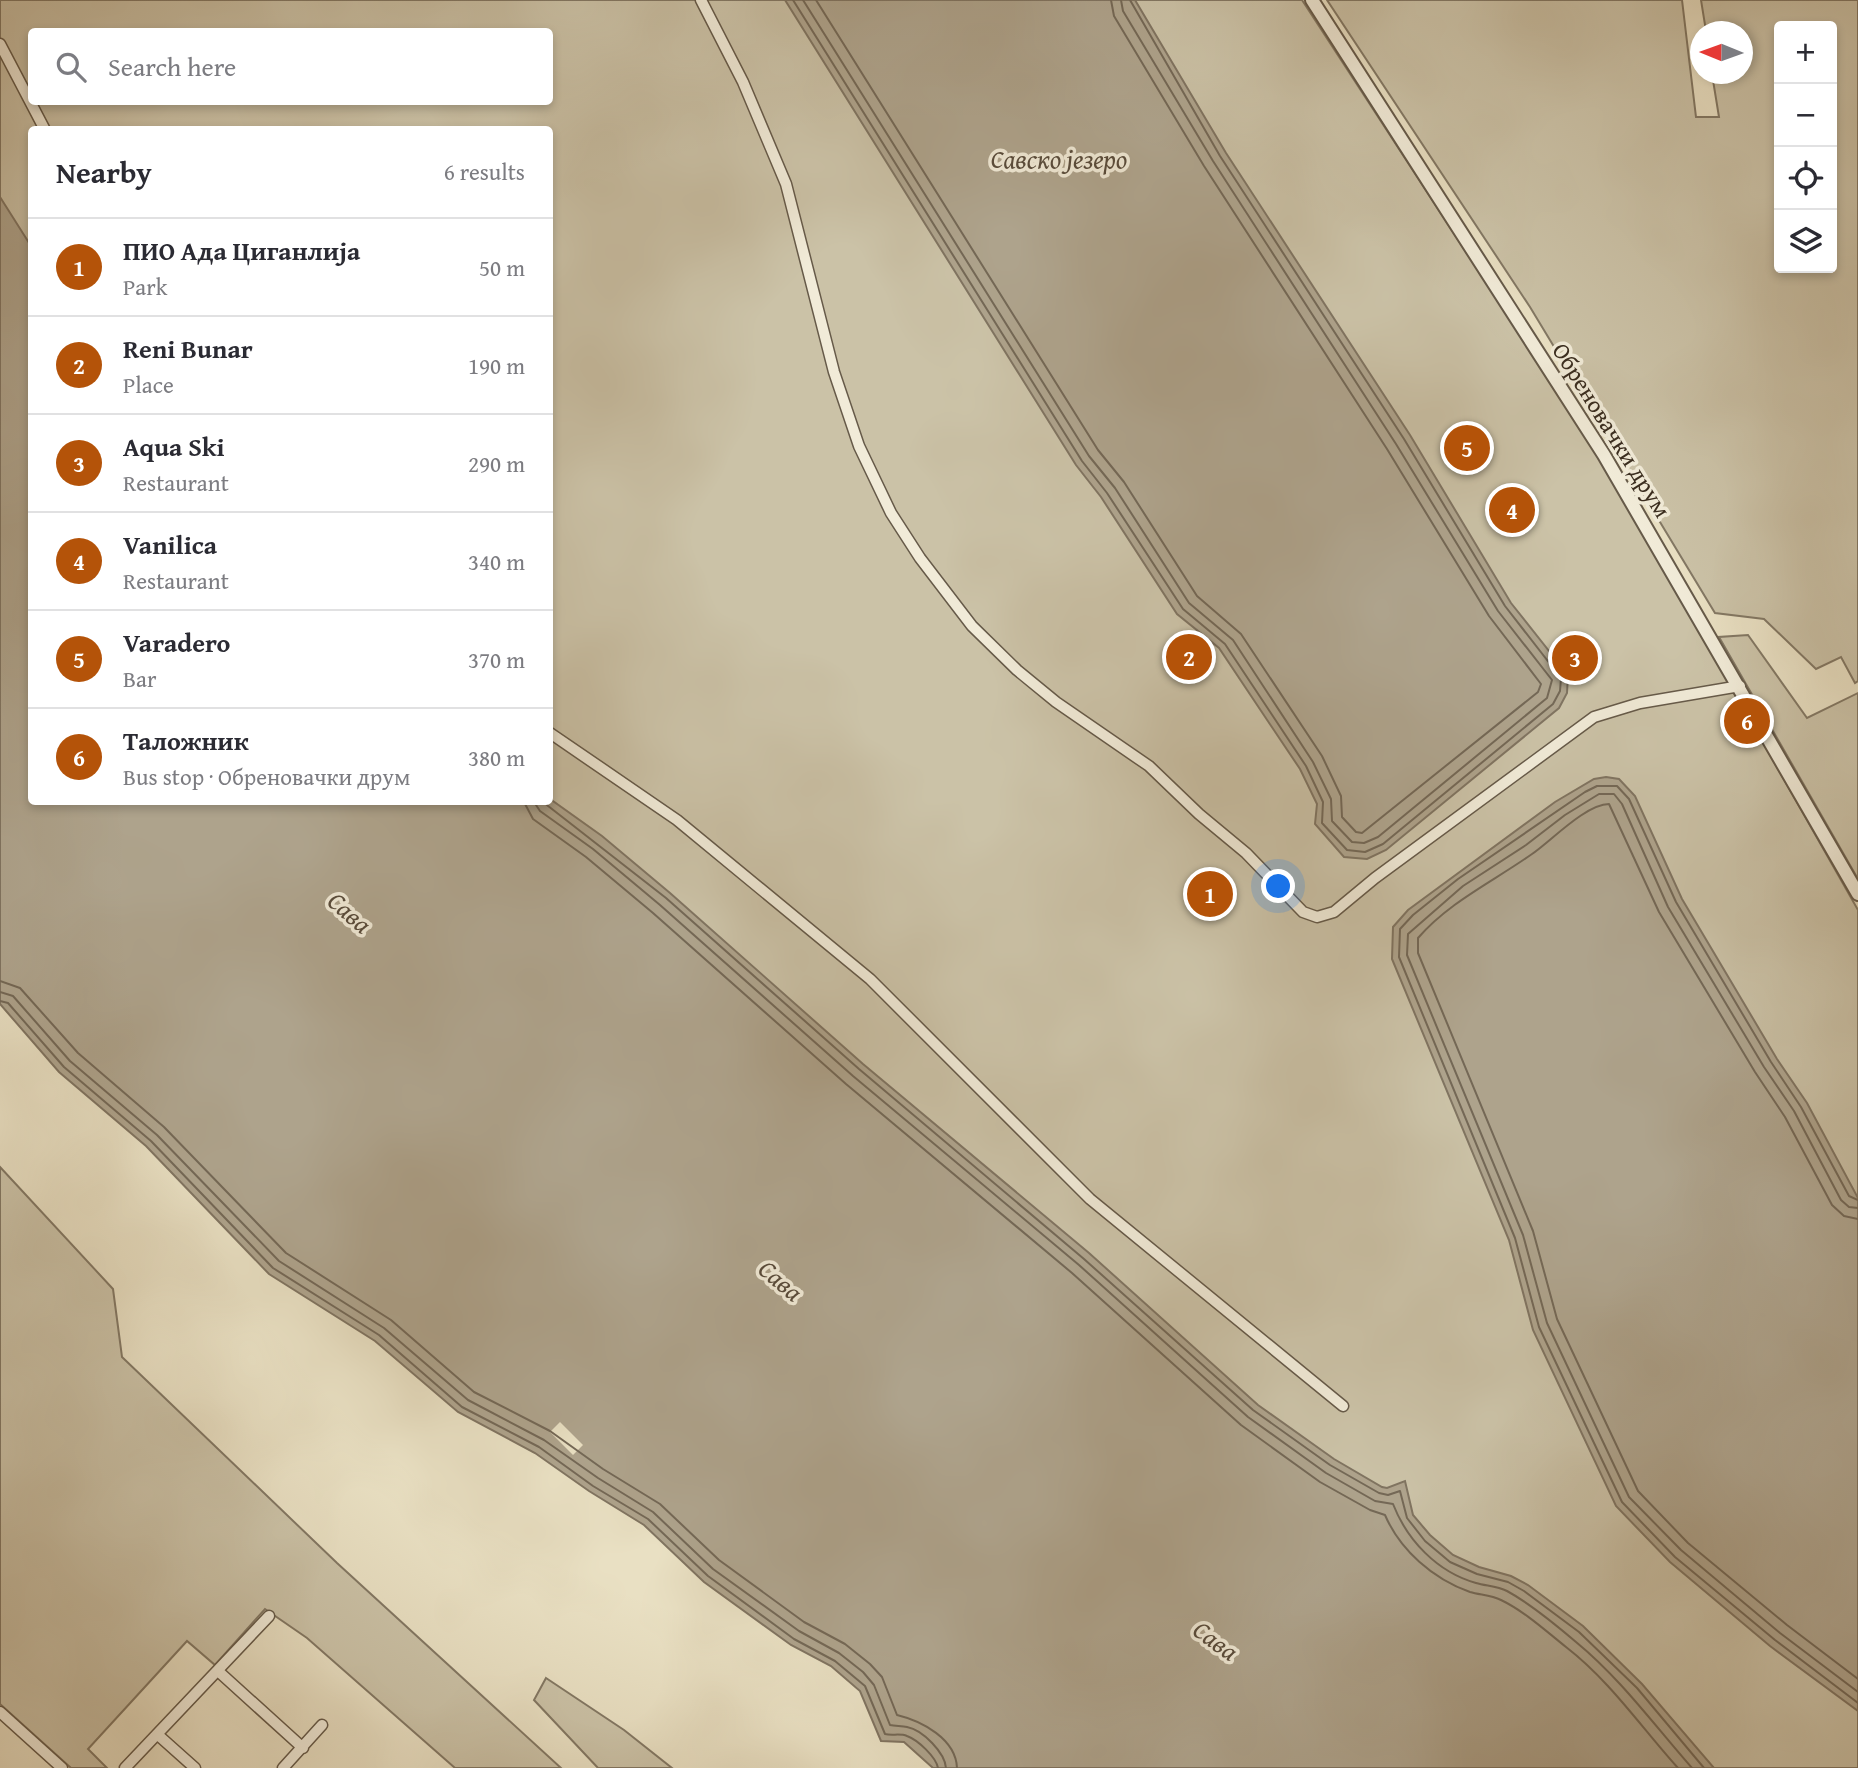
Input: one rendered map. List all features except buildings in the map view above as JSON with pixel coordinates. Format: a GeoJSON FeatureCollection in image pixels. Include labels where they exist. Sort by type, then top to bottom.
{"type":"FeatureCollection","features":[{"type":"Feature","properties":{"kind":"street"},"geometry":{"type":"LineString","coordinates":[[701,0],[743,82],[786,184],[834,372],[859,446],[882,496],[920,558],[972,626],[1017,670],[1056,702],[1149,766],[1199,814],[1214,823],[1246,853],[1300,910],[1317,916],[1334,912],[1375,878],[1594,717],[1640,703],[1740,686]]}},
{"type":"Feature","properties":{"kind":"street","name":"Обреновачки друм"},"geometry":{"type":"LineString","coordinates":[[1312,0],[1604,455],[1858,894]]}},
{"type":"Feature","properties":{"kind":"street"},"geometry":{"type":"LineString","coordinates":[[0,44],[28,98]]}},
{"type":"Feature","properties":{"kind":"street"},"geometry":{"type":"LineString","coordinates":[[32,105],[43,126]]}},
{"type":"Feature","properties":{"kind":"street"},"geometry":{"type":"LineString","coordinates":[[553,735],[677,820],[870,979],[1090,1199],[1343,1406]]}},
{"type":"Feature","properties":{"kind":"street"},"geometry":{"type":"LineString","coordinates":[[125,1768],[269,1616]]}},
{"type":"Feature","properties":{"kind":"street"},"geometry":{"type":"LineString","coordinates":[[218,1671],[303,1748]]}},
{"type":"Feature","properties":{"kind":"street"},"geometry":{"type":"LineString","coordinates":[[0,1712],[62,1768]]}},
{"type":"Feature","properties":{"kind":"street"},"geometry":{"type":"LineString","coordinates":[[283,1768],[322,1725]]}},
{"type":"Feature","properties":{"kind":"street"},"geometry":{"type":"LineString","coordinates":[[158,1735],[195,1768]]}},
{"type":"Feature","properties":{"kind":"shaded area"},"geometry":{"type":"Polygon","coordinates":[[[0,0],[1302,0],[1610,473],[1858,910],[1858,1768],[1645,1768],[553,805],[553,126],[28,126],[28,357],[0,312],[0,0]]]}},
{"type":"Feature","properties":{"kind":"shaded area"},"geometry":{"type":"Polygon","coordinates":[[[1327,0],[1682,0],[1696,117],[1719,117],[1714,84],[1753,84],[1753,21],[1704,21],[1701,0],[1858,0],[1858,681],[1855,683],[1841,657],[1816,669],[1764,619],[1715,613],[1530,307],[1327,0]]]}},
{"type":"Feature","properties":{"kind":"shaded area"},"geometry":{"type":"Polygon","coordinates":[[[1748,635],[1807,718],[1858,693],[1858,879],[1719,637],[1748,635]]]}},
{"type":"Feature","properties":{"kind":"shaded area"},"geometry":{"type":"Polygon","coordinates":[[[0,1167],[113,1289],[122,1357],[337,1563],[561,1768],[455,1768],[307,1638],[265,1609],[215,1665],[187,1641],[88,1749],[107,1768],[71,1768],[0,1704],[0,1167]]]}},
{"type":"Feature","properties":{"kind":"shaded area"},"geometry":{"type":"Polygon","coordinates":[[[546,1678],[624,1730],[672,1768],[598,1768],[534,1700],[546,1678]]]}},
{"type":"Feature","properties":{"kind":"water","name":"Савско језеро"},"geometry":{"type":"Polygon","coordinates":[[[785,0],[1135,0],[1226,153],[1410,435],[1511,603],[1568,675],[1567,693],[1559,708],[1386,850],[1367,859],[1344,857],[1315,824],[1317,804],[1300,769],[1219,648],[1177,614],[1101,497],[1076,465],[785,0]]]}},
{"type":"Feature","properties":{"kind":"water","name":"Сава"},"geometry":{"type":"Polygon","coordinates":[[[0,197],[28,241],[28,805],[553,805],[553,801],[602,836],[670,893],[863,1064],[1089,1253],[1258,1405],[1334,1459],[1382,1487],[1387,1488],[1405,1481],[1413,1515],[1430,1535],[1453,1555],[1528,1585],[1583,1626],[1642,1684],[1714,1768],[933,1768],[904,1742],[881,1741],[860,1691],[831,1666],[791,1645],[704,1582],[644,1525],[535,1453],[458,1412],[375,1341],[269,1274],[146,1146],[59,1072],[0,1004],[0,197]]]}},
{"type":"Feature","properties":{"kind":"water"},"geometry":{"type":"Polygon","coordinates":[[[1594,779],[1619,779],[1635,796],[1682,899],[1777,1059],[1807,1103],[1858,1198],[1858,1711],[1770,1646],[1670,1562],[1616,1506],[1533,1330],[1509,1240],[1392,959],[1393,927],[1408,910],[1555,802],[1594,779]]]}},
{"type":"Feature","properties":{"kind":"pier"},"geometry":{"type":"Polygon","coordinates":[[[560,1422],[583,1445],[573,1455],[550,1432],[560,1422]]]}},
{"type":"Feature","properties":{"kind":"place","name":"Varadero"},"geometry":{"type":"Point","coordinates":[1467,448]}},
{"type":"Feature","properties":{"kind":"place","name":"Vanilica"},"geometry":{"type":"Point","coordinates":[1512,510]}},
{"type":"Feature","properties":{"kind":"place","name":"Reni Bunar"},"geometry":{"type":"Point","coordinates":[1189,657]}},
{"type":"Feature","properties":{"kind":"place","name":"Aqua Ski"},"geometry":{"type":"Point","coordinates":[1575,658]}},
{"type":"Feature","properties":{"kind":"place","name":"Таложник"},"geometry":{"type":"Point","coordinates":[1747,721]}},
{"type":"Feature","properties":{"kind":"place","name":"ПИО Ада Циганлија"},"geometry":{"type":"Point","coordinates":[1210,894]}}]}
